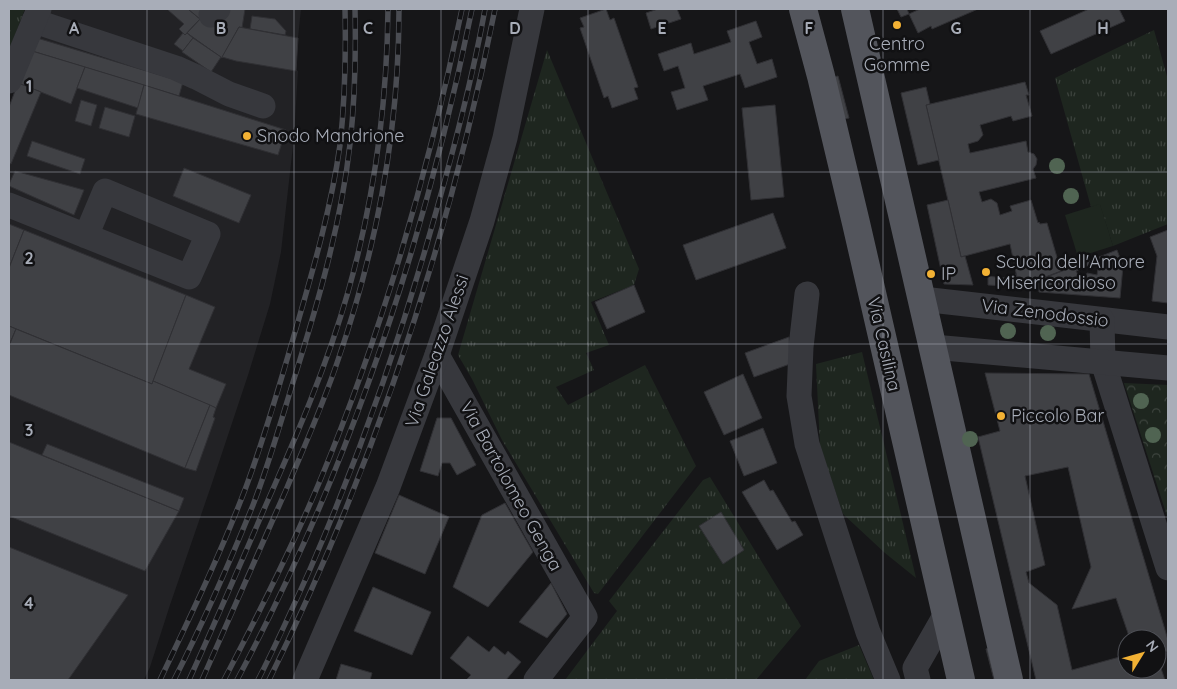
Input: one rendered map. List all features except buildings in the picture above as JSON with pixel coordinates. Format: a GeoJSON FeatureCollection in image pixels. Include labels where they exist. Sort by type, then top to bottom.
{"type":"FeatureCollection","features":[{"type":"Feature","properties":{"kind":"main road","name":"Via Casilina"},"geometry":{"type":"LineString","coordinates":[[803,9],[856,223],[961,680]]}},
{"type":"Feature","properties":{"kind":"main road"},"geometry":{"type":"LineString","coordinates":[[855,9],[1010,680]]}},
{"type":"Feature","properties":{"kind":"street","name":"Via Galeazzo Alessi"},"geometry":{"type":"LineString","coordinates":[[305,680],[388,487],[437,355],[482,221],[505,138],[532,9]]}},
{"type":"Feature","properties":{"kind":"street"},"geometry":{"type":"LineString","coordinates":[[9,81],[36,15],[176,68],[229,94],[263,106]]}},
{"type":"Feature","properties":{"kind":"street"},"geometry":{"type":"LineString","coordinates":[[9,205],[86,236],[190,277],[208,234],[105,191],[86,236]]}},
{"type":"Feature","properties":{"kind":"street"},"geometry":{"type":"LineString","coordinates":[[807,294],[801,347],[799,396],[807,444],[868,632],[888,680]]}},
{"type":"Feature","properties":{"kind":"street","name":"Via Zenodossio"},"geometry":{"type":"LineString","coordinates":[[922,299],[1168,327]]}},
{"type":"Feature","properties":{"kind":"street"},"geometry":{"type":"LineString","coordinates":[[1102,320],[1103,362],[1168,568]]}},
{"type":"Feature","properties":{"kind":"street"},"geometry":{"type":"LineString","coordinates":[[933,347],[1168,368]]}},
{"type":"Feature","properties":{"kind":"street","name":"Via Bartolomeo Genga"},"geometry":{"type":"LineString","coordinates":[[437,355],[585,617],[536,680]]}},
{"type":"Feature","properties":{"kind":"street"},"geometry":{"type":"LineString","coordinates":[[918,680],[915,668],[946,614]]}},
{"type":"Feature","properties":{"kind":"shaded area"},"geometry":{"type":"Polygon","coordinates":[[[49,9],[301,9],[296,70],[298,71],[294,137],[281,252],[270,304],[210,489],[144,680],[9,680],[9,107],[49,9]]]}},
{"type":"Feature","properties":{"kind":"green space"},"geometry":{"type":"Polygon","coordinates":[[[9,9],[25,9],[9,50],[9,9]]]}},
{"type":"Feature","properties":{"kind":"green space"},"geometry":{"type":"Polygon","coordinates":[[[1154,30],[1168,80],[1168,224],[1113,246],[1100,205],[1091,207],[1055,78],[1154,30]]]}},
{"type":"Feature","properties":{"kind":"green space"},"geometry":{"type":"Polygon","coordinates":[[[547,50],[639,269],[634,285],[591,302],[609,345],[586,353],[594,370],[556,387],[568,405],[645,365],[696,466],[598,594],[594,593],[502,440],[458,355],[547,50]]]}},
{"type":"Feature","properties":{"kind":"green space"},"geometry":{"type":"Polygon","coordinates":[[[1100,204],[1113,246],[1078,257],[1065,215],[1100,204]]]}},
{"type":"Feature","properties":{"kind":"green space"},"geometry":{"type":"Polygon","coordinates":[[[862,352],[916,578],[885,553],[843,514],[820,446],[816,364],[862,352]]]}},
{"type":"Feature","properties":{"kind":"green space"},"geometry":{"type":"Polygon","coordinates":[[[1124,383],[1168,385],[1168,519],[1124,383]]]}},
{"type":"Feature","properties":{"kind":"green space"},"geometry":{"type":"Polygon","coordinates":[[[710,477],[801,626],[756,680],[565,680],[617,611],[609,601],[703,480],[710,477]]]}},
{"type":"Feature","properties":{"kind":"green space"},"geometry":{"type":"Polygon","coordinates":[[[859,645],[874,680],[805,680],[819,661],[859,645]]]}},
{"type":"Feature","properties":{"kind":"railway"},"geometry":{"type":"LineString","coordinates":[[160,680],[216,560],[246,487],[272,410],[315,262],[327,216],[340,145],[345,77],[345,9]]}},
{"type":"Feature","properties":{"kind":"railway"},"geometry":{"type":"LineString","coordinates":[[174,680],[215,593],[259,490],[320,292],[341,204],[350,144],[355,76],[355,9]]}},
{"type":"Feature","properties":{"kind":"railway"},"geometry":{"type":"LineString","coordinates":[[189,680],[299,428],[340,320],[357,257],[372,187],[382,116],[388,9]]}},
{"type":"Feature","properties":{"kind":"railway"},"geometry":{"type":"LineString","coordinates":[[202,680],[313,426],[352,317],[374,231],[390,143],[395,99],[399,9]]}},
{"type":"Feature","properties":{"kind":"railway"},"geometry":{"type":"LineString","coordinates":[[224,680],[297,533],[319,483],[364,367],[384,308],[419,189],[435,129],[462,9]]}},
{"type":"Feature","properties":{"kind":"railway"},"geometry":{"type":"LineString","coordinates":[[237,680],[277,600],[314,519],[348,437],[379,353],[407,268],[431,182],[453,96],[472,9]]}},
{"type":"Feature","properties":{"kind":"railway"},"geometry":{"type":"LineString","coordinates":[[258,680],[292,610],[328,527],[389,365],[416,282],[452,154],[467,96],[485,9]]}},
{"type":"Feature","properties":{"kind":"railway"},"geometry":{"type":"LineString","coordinates":[[269,680],[307,599],[342,517],[375,435],[404,352],[455,182],[495,9]]}},
{"type":"Feature","properties":{"kind":"place","name":"Centro Gomme"},"geometry":{"type":"Point","coordinates":[897,25]}},
{"type":"Feature","properties":{"kind":"place","name":"Snodo Mandrione"},"geometry":{"type":"Point","coordinates":[247,136]}},
{"type":"Feature","properties":{"kind":"place","name":"Scuola dell'Amore Misericordioso"},"geometry":{"type":"Point","coordinates":[986,272]}},
{"type":"Feature","properties":{"kind":"place","name":"IP"},"geometry":{"type":"Point","coordinates":[931,274]}},
{"type":"Feature","properties":{"kind":"place","name":"Piccolo Bar"},"geometry":{"type":"Point","coordinates":[1001,416]}}]}
